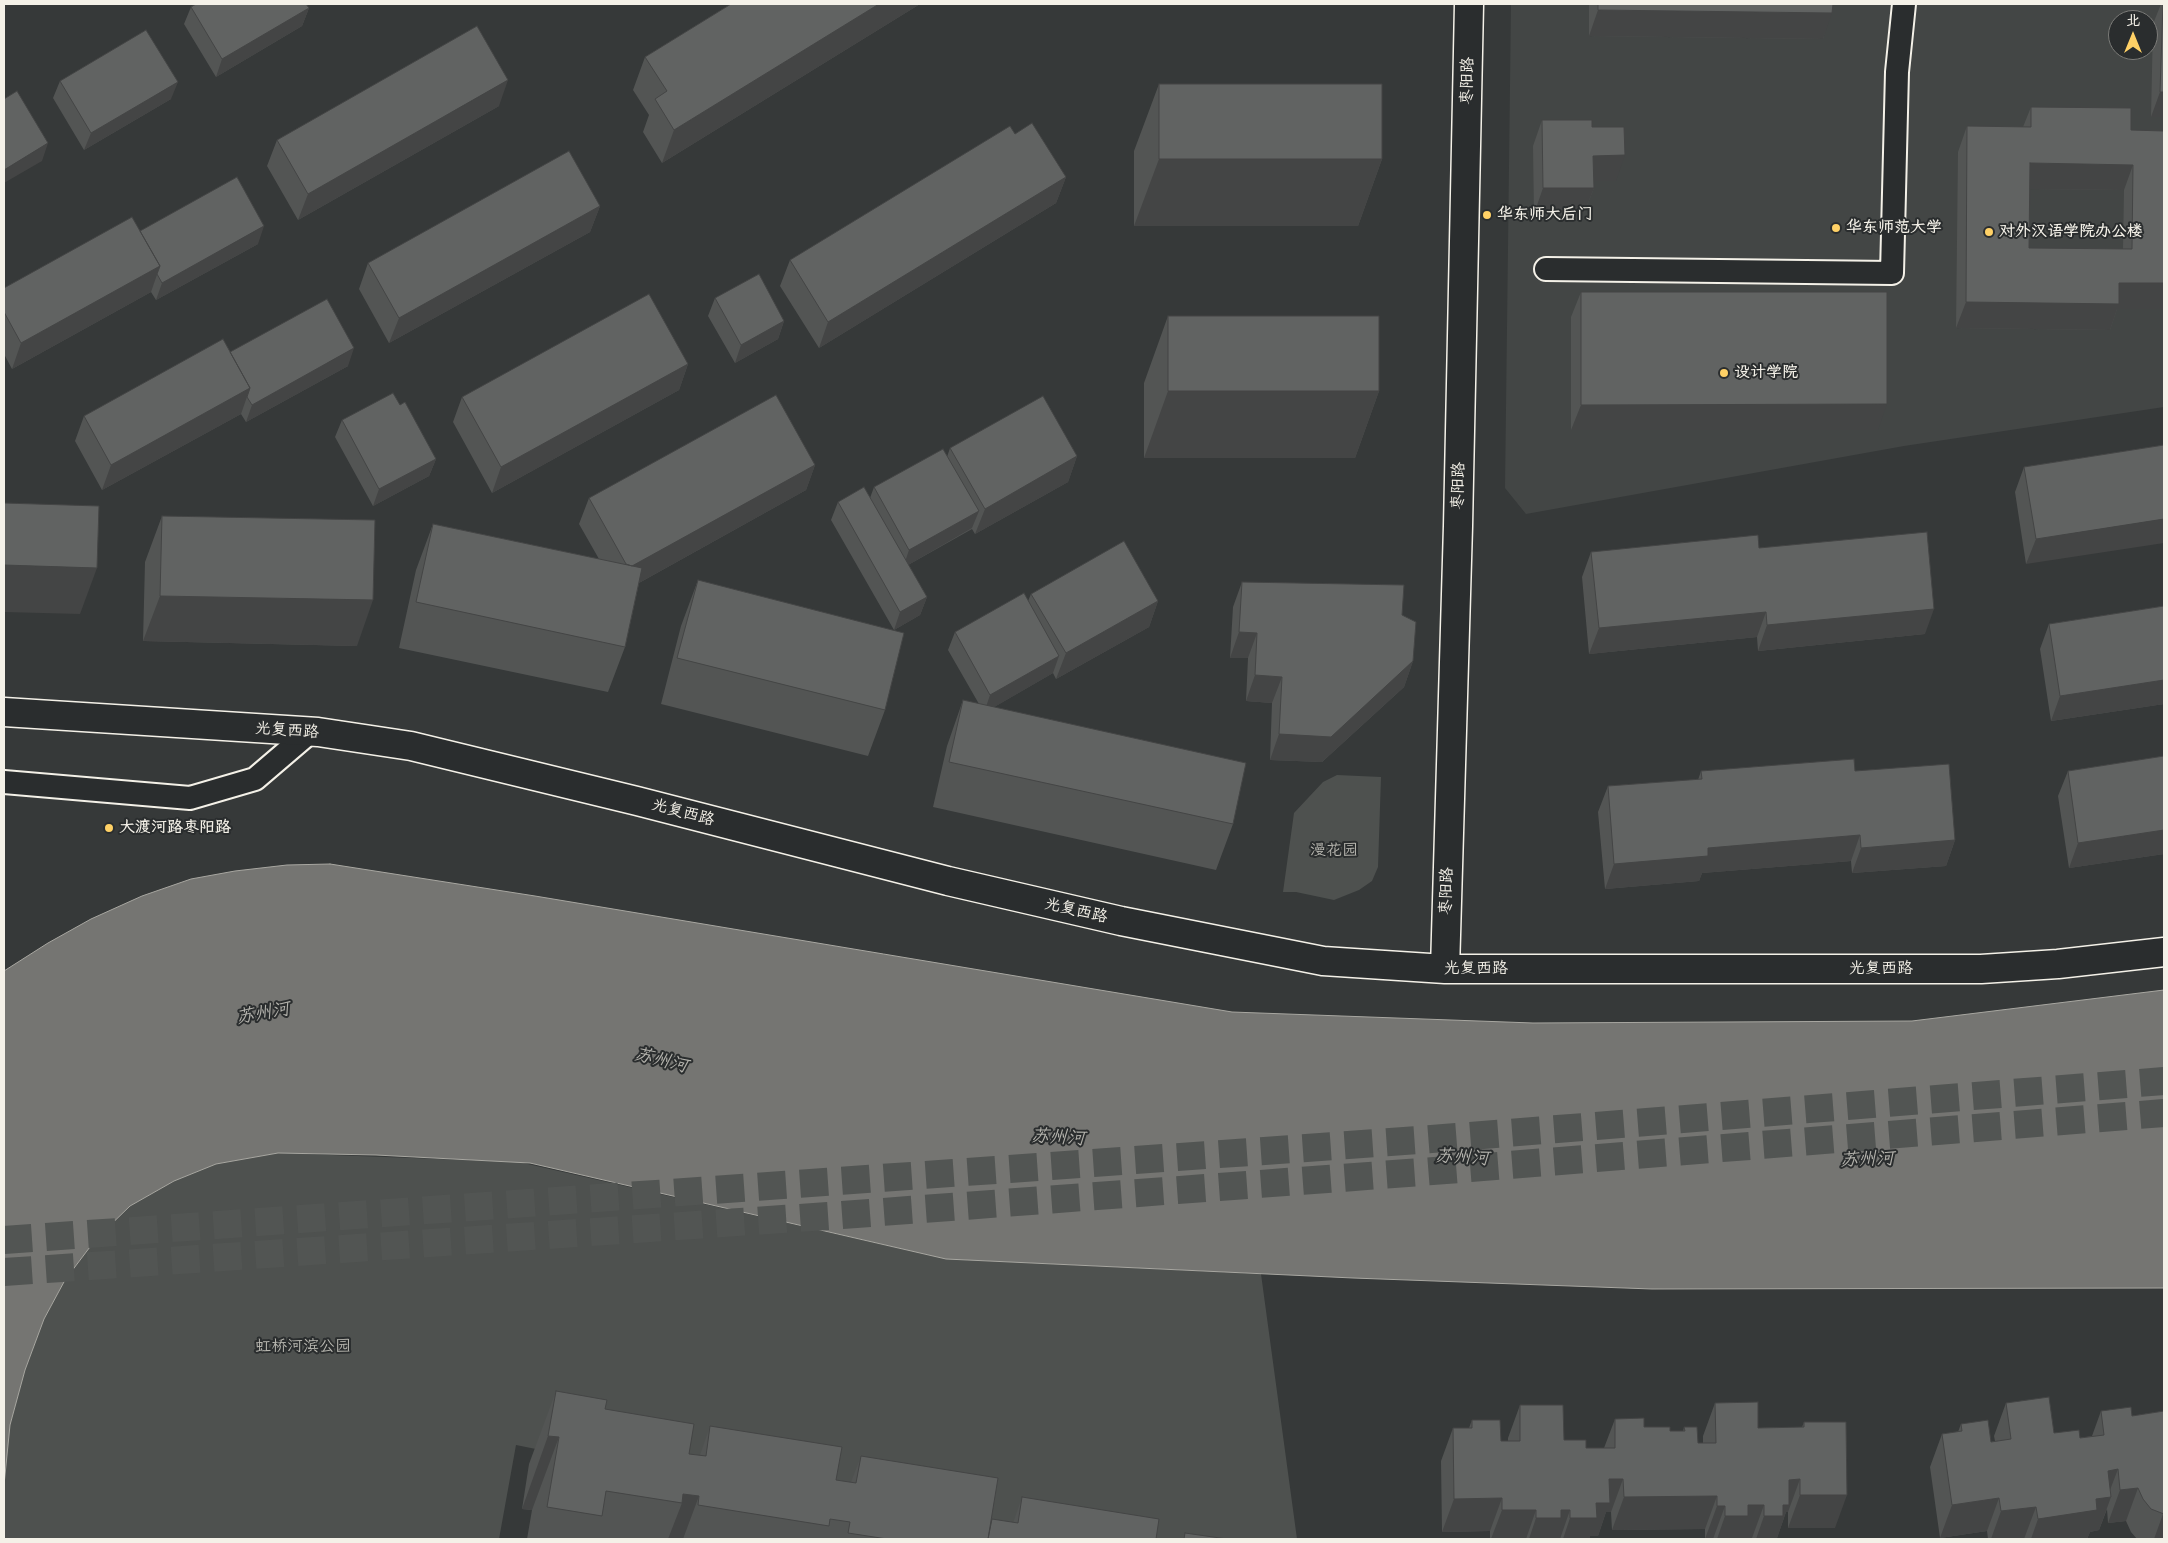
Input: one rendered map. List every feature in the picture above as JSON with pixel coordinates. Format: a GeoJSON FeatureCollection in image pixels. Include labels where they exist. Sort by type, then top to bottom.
{"type":"FeatureCollection","features":[{"type":"Feature","properties":{"kind":"street","name":"枣阳路"},"geometry":{"type":"LineString","coordinates":[[1445,969],[1458,526],[1469,4]]}},
{"type":"Feature","properties":{"kind":"street","name":"光复西路"},"geometry":{"type":"LineString","coordinates":[[4,712],[310,732],[411,746],[637,801],[948,881],[1121,921],[1323,961],[1445,969],[1981,969],[2058,964],[2164,952]]}},
{"type":"Feature","properties":{"kind":"lane"},"geometry":{"type":"LineString","coordinates":[[1546,269],[1892,273],[1897,72],[1904,4]]}},
{"type":"Feature","properties":{"kind":"lane"},"geometry":{"type":"LineString","coordinates":[[4,782],[190,798],[254,779],[310,732]]}},
{"type":"Feature","properties":{"kind":"shaded area","name":"华东师范大学"},"geometry":{"type":"Polygon","coordinates":[[[1511,4],[2164,4],[2164,407],[1904,446],[1526,514],[1505,488],[1511,4]]]}},
{"type":"Feature","properties":{"kind":"green space","name":"漫花园"},"geometry":{"type":"Polygon","coordinates":[[[1337,775],[1381,777],[1378,867],[1372,881],[1359,890],[1334,900],[1296,892],[1283,892],[1294,813],[1323,782],[1337,775]]]}},
{"type":"Feature","properties":{"kind":"green space","name":"虹桥河滨公园"},"geometry":{"type":"Polygon","coordinates":[[[278,1153],[519,1162],[946,1259],[1261,1274],[1297,1539],[983,1539],[516,1445],[499,1539],[4,1539],[4,1485],[10,1425],[25,1370],[44,1319],[65,1280],[96,1239],[130,1206],[174,1181],[216,1164],[278,1153]]]}},
{"type":"Feature","properties":{"kind":"water","name":"苏州河"},"geometry":{"type":"Polygon","coordinates":[[[330,864],[535,896],[1232,1012],[1533,1023],[1912,1021],[2164,990],[2164,1288],[1652,1289],[1353,1278],[946,1259],[530,1163],[376,1155],[278,1153],[216,1164],[174,1181],[130,1206],[96,1239],[65,1280],[44,1319],[25,1370],[10,1425],[4,1485],[4,971],[91,919],[142,896],[191,879],[235,871],[287,865],[330,864]]]}},
{"type":"Feature","properties":{"kind":"building"},"geometry":{"type":"Polygon","coordinates":[[[196,4],[306,4],[309,8],[222,59],[191,7],[196,4]]]}},
{"type":"Feature","properties":{"kind":"building"},"geometry":{"type":"Polygon","coordinates":[[[731,4],[879,4],[674,130],[655,99],[667,91],[645,57],[731,4]]]}},
{"type":"Feature","properties":{"kind":"building"},"geometry":{"type":"Polygon","coordinates":[[[1598,4],[1833,4],[1832,13],[1598,10],[1598,4]]]}},
{"type":"Feature","properties":{"kind":"building"},"geometry":{"type":"Polygon","coordinates":[[[2163,4],[2164,92],[2160,92],[2163,4]]]}},
{"type":"Feature","properties":{"kind":"building"},"geometry":{"type":"Polygon","coordinates":[[[477,26],[508,80],[308,194],[277,140],[477,26]]]}},
{"type":"Feature","properties":{"kind":"building"},"geometry":{"type":"Polygon","coordinates":[[[146,30],[178,82],[91,133],[60,81],[146,30]]]}},
{"type":"Feature","properties":{"kind":"building"},"geometry":{"type":"Polygon","coordinates":[[[1159,84],[1382,84],[1382,159],[1159,159],[1159,84]]]}},
{"type":"Feature","properties":{"kind":"building"},"geometry":{"type":"Polygon","coordinates":[[[17,91],[48,143],[4,170],[4,99],[17,91]]]}},
{"type":"Feature","properties":{"kind":"building","name":"对外汉语学院办公楼"},"geometry":{"type":"Polygon","coordinates":[[[2031,107],[2131,108],[2131,130],[2164,131],[2164,283],[2119,283],[2119,304],[1966,302],[1967,126],[2031,127],[2031,107]],[[2030,163],[2029,248],[2132,249],[2133,165],[2030,163]]]}},
{"type":"Feature","properties":{"kind":"building"},"geometry":{"type":"Polygon","coordinates":[[[1542,120],[1592,120],[1592,127],[1624,127],[1625,155],[1593,156],[1594,188],[1543,188],[1542,120]]]}},
{"type":"Feature","properties":{"kind":"building"},"geometry":{"type":"Polygon","coordinates":[[[1032,123],[1066,177],[828,322],[790,260],[1010,126],[1015,134],[1032,123]]]}},
{"type":"Feature","properties":{"kind":"building"},"geometry":{"type":"Polygon","coordinates":[[[569,151],[600,206],[399,318],[368,263],[569,151]]]}},
{"type":"Feature","properties":{"kind":"building"},"geometry":{"type":"Polygon","coordinates":[[[237,177],[264,226],[162,283],[157,274],[160,266],[140,231],[237,177]]]}},
{"type":"Feature","properties":{"kind":"building"},"geometry":{"type":"Polygon","coordinates":[[[132,217],[160,266],[21,343],[4,312],[4,288],[132,217]]]}},
{"type":"Feature","properties":{"kind":"building"},"geometry":{"type":"Polygon","coordinates":[[[759,274],[784,321],[741,345],[715,298],[759,274]]]}},
{"type":"Feature","properties":{"kind":"building","name":"设计学院"},"geometry":{"type":"Polygon","coordinates":[[[1581,292],[1887,292],[1887,404],[1581,405],[1581,292]]]}},
{"type":"Feature","properties":{"kind":"building"},"geometry":{"type":"Polygon","coordinates":[[[649,294],[688,364],[501,467],[462,397],[649,294]]]}},
{"type":"Feature","properties":{"kind":"building"},"geometry":{"type":"Polygon","coordinates":[[[327,299],[354,348],[252,405],[247,397],[250,388],[230,352],[327,299]]]}},
{"type":"Feature","properties":{"kind":"building"},"geometry":{"type":"Polygon","coordinates":[[[1168,316],[1379,316],[1379,391],[1168,391],[1168,316]]]}},
{"type":"Feature","properties":{"kind":"building"},"geometry":{"type":"Polygon","coordinates":[[[223,339],[250,388],[111,465],[84,416],[223,339]]]}},
{"type":"Feature","properties":{"kind":"building"},"geometry":{"type":"Polygon","coordinates":[[[393,393],[400,405],[405,402],[436,459],[379,489],[342,420],[393,393]]]}},
{"type":"Feature","properties":{"kind":"building"},"geometry":{"type":"Polygon","coordinates":[[[776,395],[815,465],[632,566],[626,564],[589,498],[776,395]]]}},
{"type":"Feature","properties":{"kind":"building"},"geometry":{"type":"Polygon","coordinates":[[[1043,396],[1077,456],[985,509],[950,448],[1043,396]]]}},
{"type":"Feature","properties":{"kind":"building"},"geometry":{"type":"Polygon","coordinates":[[[2164,445],[2164,519],[2036,539],[2024,467],[2164,445]]]}},
{"type":"Feature","properties":{"kind":"building"},"geometry":{"type":"Polygon","coordinates":[[[943,449],[979,511],[909,550],[874,487],[943,449]]]}},
{"type":"Feature","properties":{"kind":"building"},"geometry":{"type":"Polygon","coordinates":[[[864,487],[927,597],[900,612],[838,502],[864,487]]]}},
{"type":"Feature","properties":{"kind":"building"},"geometry":{"type":"Polygon","coordinates":[[[4,503],[99,506],[97,568],[4,565],[4,503]]]}},
{"type":"Feature","properties":{"kind":"building"},"geometry":{"type":"Polygon","coordinates":[[[162,516],[375,520],[373,600],[160,596],[162,516]]]}},
{"type":"Feature","properties":{"kind":"building"},"geometry":{"type":"Polygon","coordinates":[[[433,524],[642,568],[625,647],[416,602],[433,524]]]}},
{"type":"Feature","properties":{"kind":"building"},"geometry":{"type":"Polygon","coordinates":[[[1927,532],[1934,609],[1767,625],[1766,612],[1599,628],[1591,552],[1758,535],[1759,548],[1927,532]]]}},
{"type":"Feature","properties":{"kind":"building"},"geometry":{"type":"Polygon","coordinates":[[[1124,541],[1158,601],[1066,653],[1031,594],[1124,541]]]}},
{"type":"Feature","properties":{"kind":"building"},"geometry":{"type":"Polygon","coordinates":[[[698,580],[904,633],[885,710],[677,658],[698,580]]]}},
{"type":"Feature","properties":{"kind":"building"},"geometry":{"type":"Polygon","coordinates":[[[1242,582],[1404,585],[1402,615],[1416,622],[1413,661],[1331,737],[1279,734],[1282,677],[1255,675],[1257,633],[1239,632],[1242,582]]]}},
{"type":"Feature","properties":{"kind":"building"},"geometry":{"type":"Polygon","coordinates":[[[1024,593],[1059,656],[990,695],[955,632],[1024,593]]]}},
{"type":"Feature","properties":{"kind":"building"},"geometry":{"type":"Polygon","coordinates":[[[2164,606],[2164,680],[2060,696],[2049,624],[2164,606]]]}},
{"type":"Feature","properties":{"kind":"building"},"geometry":{"type":"Polygon","coordinates":[[[963,700],[1246,763],[1233,824],[949,762],[963,700]]]}},
{"type":"Feature","properties":{"kind":"building"},"geometry":{"type":"Polygon","coordinates":[[[2164,756],[2164,830],[2078,843],[2068,771],[2164,756]]]}},
{"type":"Feature","properties":{"kind":"building"},"geometry":{"type":"Polygon","coordinates":[[[1854,759],[1855,771],[1949,764],[1955,840],[1861,848],[1860,835],[1708,848],[1708,856],[1614,864],[1608,786],[1702,779],[1701,771],[1854,759]]]}},
{"type":"Feature","properties":{"kind":"building"},"geometry":{"type":"Polygon","coordinates":[[[556,1391],[607,1400],[605,1409],[694,1424],[689,1454],[706,1456],[710,1426],[842,1447],[836,1480],[856,1483],[861,1456],[998,1478],[988,1539],[887,1539],[848,1533],[850,1522],[830,1519],[829,1526],[698,1505],[699,1496],[683,1494],[682,1503],[606,1491],[602,1516],[547,1507],[559,1437],[548,1436],[556,1391]]]}},
{"type":"Feature","properties":{"kind":"building"},"geometry":{"type":"Polygon","coordinates":[[[2049,1397],[2054,1433],[2079,1430],[2080,1438],[2104,1435],[2101,1411],[2131,1407],[2132,1416],[2164,1411],[2164,1514],[2151,1509],[2143,1499],[2138,1488],[2120,1490],[2118,1469],[2108,1471],[2111,1497],[2096,1499],[2097,1510],[2038,1519],[2036,1507],[2001,1511],[1999,1498],[1952,1505],[1942,1434],[1962,1431],[1961,1424],[1988,1420],[1991,1442],[2011,1439],[2006,1403],[2049,1397]]]}},
{"type":"Feature","properties":{"kind":"building"},"geometry":{"type":"Polygon","coordinates":[[[1758,1402],[1758,1428],[1804,1427],[1804,1422],[1846,1422],[1847,1495],[1800,1495],[1800,1479],[1789,1480],[1789,1505],[1783,1505],[1783,1516],[1764,1516],[1764,1505],[1748,1505],[1748,1516],[1725,1516],[1725,1506],[1717,1506],[1717,1496],[1624,1497],[1623,1479],[1609,1479],[1610,1503],[1596,1503],[1597,1518],[1570,1518],[1570,1510],[1561,1510],[1561,1518],[1536,1518],[1536,1510],[1502,1510],[1502,1498],[1454,1499],[1453,1428],[1472,1428],[1472,1420],[1500,1420],[1501,1441],[1520,1441],[1520,1405],[1563,1405],[1564,1440],[1586,1440],[1586,1448],[1615,1448],[1615,1419],[1644,1418],[1644,1427],[1670,1427],[1670,1431],[1685,1431],[1684,1427],[1697,1427],[1698,1443],[1716,1443],[1715,1403],[1758,1402]]]}},
{"type":"Feature","properties":{"kind":"building"},"geometry":{"type":"Polygon","coordinates":[[[1022,1497],[1159,1519],[1156,1539],[988,1539],[992,1519],[1018,1523],[1022,1497]]]}},
{"type":"Feature","properties":{"kind":"building"},"geometry":{"type":"Polygon","coordinates":[[[1185,1533],[1227,1539],[1184,1539],[1185,1533]]]}},
{"type":"Feature","properties":{"kind":"tunnel"},"geometry":{"type":"LineString","coordinates":[[4,1240],[1419,1140],[2164,1081]]}},
{"type":"Feature","properties":{"kind":"tunnel"},"geometry":{"type":"LineString","coordinates":[[4,1272],[842,1215],[1421,1172],[2164,1113]]}},
{"type":"Feature","properties":{"kind":"place","name":"华东师大后门"},"geometry":{"type":"Point","coordinates":[1487,215]}},
{"type":"Feature","properties":{"kind":"place","name":"华东师范大学"},"geometry":{"type":"Point","coordinates":[1836,228]}},
{"type":"Feature","properties":{"kind":"place","name":"对外汉语学院办公楼"},"geometry":{"type":"Point","coordinates":[1989,232]}},
{"type":"Feature","properties":{"kind":"place","name":"设计学院"},"geometry":{"type":"Point","coordinates":[1724,373]}},
{"type":"Feature","properties":{"kind":"place","name":"大渡河路枣阳路"},"geometry":{"type":"Point","coordinates":[109,828]}}]}
